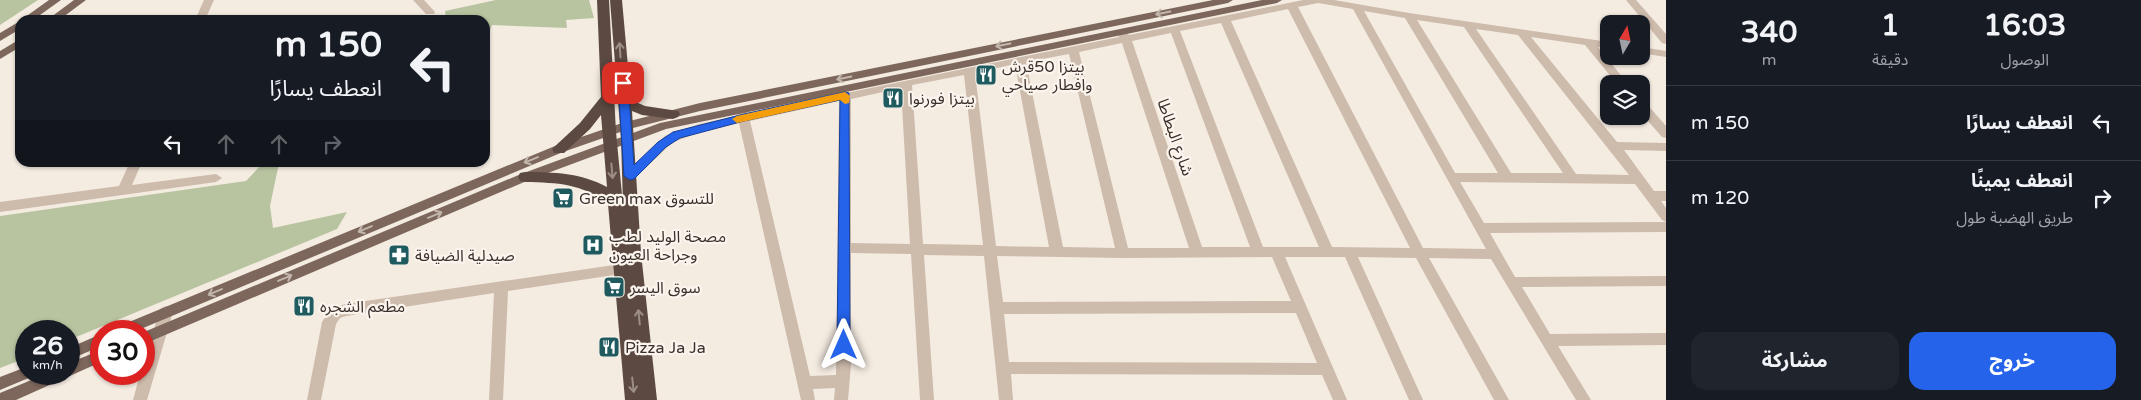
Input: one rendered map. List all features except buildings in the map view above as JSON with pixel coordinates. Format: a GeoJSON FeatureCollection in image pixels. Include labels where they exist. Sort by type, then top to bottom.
{"type":"FeatureCollection","features":[{"type":"Feature","properties":{"kind":"highway"},"geometry":{"type":"LineString","coordinates":[[603,0],[609,138],[634,400]]}},
{"type":"Feature","properties":{"kind":"highway"},"geometry":{"type":"LineString","coordinates":[[616,0],[630,176],[633,253],[648,400]]}},
{"type":"Feature","properties":{"kind":"highway"},"geometry":{"type":"LineString","coordinates":[[559,149],[585,126],[607,98]]}},
{"type":"Feature","properties":{"kind":"highway"},"geometry":{"type":"LineString","coordinates":[[625,102],[642,110],[673,114]]}},
{"type":"Feature","properties":{"kind":"highway"},"geometry":{"type":"LineString","coordinates":[[525,177],[564,178],[583,181],[599,188],[615,201]]}},
{"type":"Feature","properties":{"kind":"main road"},"geometry":{"type":"LineString","coordinates":[[34,15],[56,0]]}},
{"type":"Feature","properties":{"kind":"main road"},"geometry":{"type":"LineString","coordinates":[[59,15],[81,0]]}},
{"type":"Feature","properties":{"kind":"main road"},"geometry":{"type":"LineString","coordinates":[[147,320],[559,149],[609,138],[673,114],[1228,0]]}},
{"type":"Feature","properties":{"kind":"main road"},"geometry":{"type":"LineString","coordinates":[[627,132],[742,113],[1123,35],[1277,0]]}},
{"type":"Feature","properties":{"kind":"main road"},"geometry":{"type":"LineString","coordinates":[[0,38],[15,28]]}},
{"type":"Feature","properties":{"kind":"main road"},"geometry":{"type":"LineString","coordinates":[[0,56],[15,46]]}},
{"type":"Feature","properties":{"kind":"main road"},"geometry":{"type":"LineString","coordinates":[[155,333],[525,177],[609,138]]}},
{"type":"Feature","properties":{"kind":"main road"},"geometry":{"type":"LineString","coordinates":[[385,221],[389,234]]}},
{"type":"Feature","properties":{"kind":"main road"},"geometry":{"type":"LineString","coordinates":[[0,384],[15,378]]}},
{"type":"Feature","properties":{"kind":"main road"},"geometry":{"type":"LineString","coordinates":[[0,400],[35,385]]}},
{"type":"Feature","properties":{"kind":"street"},"geometry":{"type":"LineString","coordinates":[[202,15],[209,0]]}},
{"type":"Feature","properties":{"kind":"street"},"geometry":{"type":"LineString","coordinates":[[418,0],[430,12]]}},
{"type":"Feature","properties":{"kind":"street"},"geometry":{"type":"LineString","coordinates":[[630,176],[669,139],[742,113],[845,96],[1073,50],[1123,35],[1225,19],[1317,0],[1357,8],[1600,44]]}},
{"type":"Feature","properties":{"kind":"street"},"geometry":{"type":"LineString","coordinates":[[1631,0],[1666,41]]}},
{"type":"Feature","properties":{"kind":"street"},"geometry":{"type":"LineString","coordinates":[[1292,6],[1419,252],[1502,400]]}},
{"type":"Feature","properties":{"kind":"street"},"geometry":{"type":"LineString","coordinates":[[1357,8],[1494,254],[1584,400]]}},
{"type":"Feature","properties":{"kind":"street"},"geometry":{"type":"LineString","coordinates":[[1409,16],[1507,177]]}},
{"type":"Feature","properties":{"kind":"street"},"geometry":{"type":"LineString","coordinates":[[1225,19],[1328,252]]}},
{"type":"Feature","properties":{"kind":"street"},"geometry":{"type":"LineString","coordinates":[[1468,25],[1574,178]]}},
{"type":"Feature","properties":{"kind":"street"},"geometry":{"type":"LineString","coordinates":[[1174,28],[1259,253]]}},
{"type":"Feature","properties":{"kind":"street"},"geometry":{"type":"LineString","coordinates":[[1522,33],[1614,146],[1666,216]]}},
{"type":"Feature","properties":{"kind":"street","name":"شارع البطاطا"},"geometry":{"type":"LineString","coordinates":[[1123,35],[1197,252]]}},
{"type":"Feature","properties":{"kind":"street"},"geometry":{"type":"LineString","coordinates":[[1588,42],[1616,75]]}},
{"type":"Feature","properties":{"kind":"street"},"geometry":{"type":"LineString","coordinates":[[1073,50],[1123,253]]}},
{"type":"Feature","properties":{"kind":"street"},"geometry":{"type":"LineString","coordinates":[[1650,52],[1664,56]]}},
{"type":"Feature","properties":{"kind":"street"},"geometry":{"type":"LineString","coordinates":[[1020,60],[1057,252]]}},
{"type":"Feature","properties":{"kind":"street"},"geometry":{"type":"LineString","coordinates":[[969,70],[1006,400]]}},
{"type":"Feature","properties":{"kind":"street"},"geometry":{"type":"LineString","coordinates":[[906,83],[927,400]]}},
{"type":"Feature","properties":{"kind":"street"},"geometry":{"type":"LineString","coordinates":[[841,400],[845,96]]}},
{"type":"Feature","properties":{"kind":"street"},"geometry":{"type":"LineString","coordinates":[[742,113],[808,400]]}},
{"type":"Feature","properties":{"kind":"street"},"geometry":{"type":"LineString","coordinates":[[1650,116],[1666,134]]}},
{"type":"Feature","properties":{"kind":"street"},"geometry":{"type":"LineString","coordinates":[[1614,146],[1666,147]]}},
{"type":"Feature","properties":{"kind":"street"},"geometry":{"type":"LineString","coordinates":[[124,190],[134,167]]}},
{"type":"Feature","properties":{"kind":"street"},"geometry":{"type":"LineString","coordinates":[[1452,177],[1638,180]]}},
{"type":"Feature","properties":{"kind":"street"},"geometry":{"type":"LineString","coordinates":[[0,208],[216,178]]}},
{"type":"Feature","properties":{"kind":"street"},"geometry":{"type":"LineString","coordinates":[[1650,196],[1666,196]]}},
{"type":"Feature","properties":{"kind":"street"},"geometry":{"type":"LineString","coordinates":[[1481,228],[1666,227]]}},
{"type":"Feature","properties":{"kind":"street"},"geometry":{"type":"LineString","coordinates":[[843,248],[1123,253],[1419,252],[1494,254]]}},
{"type":"Feature","properties":{"kind":"street"},"geometry":{"type":"LineString","coordinates":[[1349,252],[1416,400]]}},
{"type":"Feature","properties":{"kind":"street"},"geometry":{"type":"LineString","coordinates":[[1277,253],[1340,400]]}},
{"type":"Feature","properties":{"kind":"street"},"geometry":{"type":"LineString","coordinates":[[314,400],[329,322],[335,314],[345,310],[621,269]]}},
{"type":"Feature","properties":{"kind":"street"},"geometry":{"type":"LineString","coordinates":[[1511,282],[1666,281]]}},
{"type":"Feature","properties":{"kind":"street"},"geometry":{"type":"LineString","coordinates":[[496,400],[501,286]]}},
{"type":"Feature","properties":{"kind":"street"},"geometry":{"type":"LineString","coordinates":[[997,308],[1301,307]]}},
{"type":"Feature","properties":{"kind":"street"},"geometry":{"type":"LineString","coordinates":[[140,400],[166,312]]}},
{"type":"Feature","properties":{"kind":"street"},"geometry":{"type":"LineString","coordinates":[[1546,340],[1666,339]]}},
{"type":"Feature","properties":{"kind":"street"},"geometry":{"type":"LineString","coordinates":[[1002,368],[1328,369]]}},
{"type":"Feature","properties":{"kind":"street"},"geometry":{"type":"LineString","coordinates":[[804,383],[842,381]]}},
{"type":"Feature","properties":{"kind":"green space"},"geometry":{"type":"Polygon","coordinates":[[[0,0],[38,0],[15,15],[0,25],[0,0]]]}},
{"type":"Feature","properties":{"kind":"green space"},"geometry":{"type":"Polygon","coordinates":[[[496,0],[589,0],[594,18],[566,20],[567,28],[492,25],[490,30],[490,15],[445,15],[445,11],[496,0]]]}},
{"type":"Feature","properties":{"kind":"green space"},"geometry":{"type":"Polygon","coordinates":[[[259,167],[278,167],[270,206],[273,228],[347,212],[337,229],[117,320],[90,320],[90,331],[80,335],[80,320],[15,320],[15,362],[0,368],[0,216],[246,181],[259,167]]]}},
{"type":"Feature","properties":{"kind":"slow traffic"},"geometry":{"type":"LineString","coordinates":[[737,119],[845,96],[845,101]]}},
{"type":"Feature","properties":{"kind":"place","name":"بيتزا 50قرش وافطار صياحي"},"geometry":{"type":"Point","coordinates":[986,75]}},
{"type":"Feature","properties":{"kind":"place","name":"بيتزا فورنوا"},"geometry":{"type":"Point","coordinates":[893,98]}},
{"type":"Feature","properties":{"kind":"place","name":"Green max للتسوق"},"geometry":{"type":"Point","coordinates":[563,198]}},
{"type":"Feature","properties":{"kind":"place","name":"مصحة الوليد لطب وجراحة العيون"},"geometry":{"type":"Point","coordinates":[593,245]}},
{"type":"Feature","properties":{"kind":"place","name":"صيدلية الضيافة"},"geometry":{"type":"Point","coordinates":[399,255]}},
{"type":"Feature","properties":{"kind":"place","name":"سوق اليسر"},"geometry":{"type":"Point","coordinates":[614,287]}},
{"type":"Feature","properties":{"kind":"place","name":"مطعم الشجره"},"geometry":{"type":"Point","coordinates":[304,306]}},
{"type":"Feature","properties":{"kind":"place","name":"Pizza Ja Ja"},"geometry":{"type":"Point","coordinates":[609,347]}},
{"type":"Feature","properties":{"kind":"route"},"geometry":{"type":"LineString","coordinates":[[623,83],[630,176],[662,144],[677,135],[700,128],[845,96],[844,345]]}}]}
